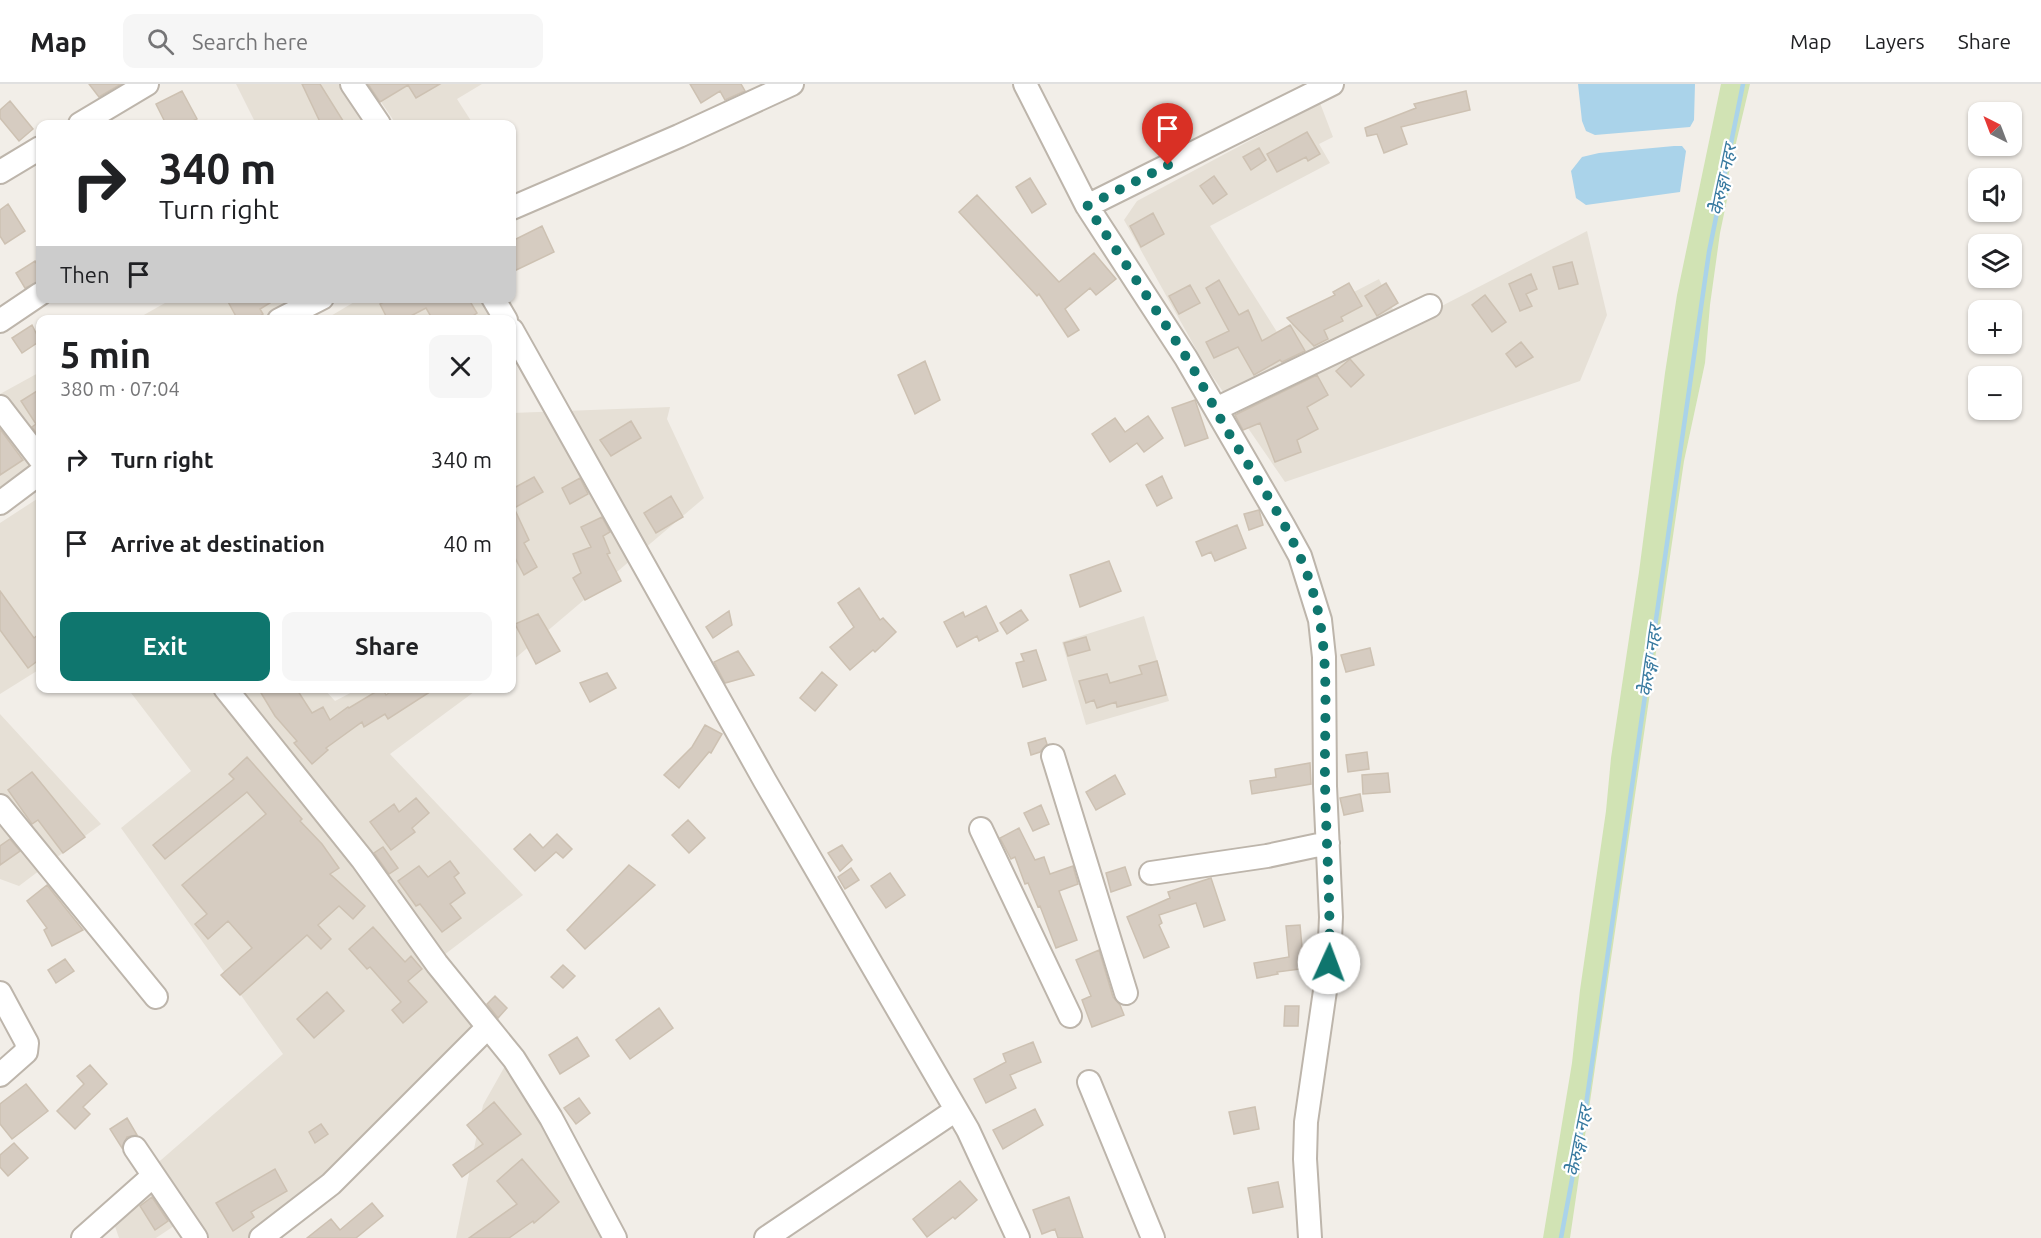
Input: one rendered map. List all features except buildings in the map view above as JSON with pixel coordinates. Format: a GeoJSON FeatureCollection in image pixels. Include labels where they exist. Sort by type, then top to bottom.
{"type":"FeatureCollection","features":[{"type":"Feature","properties":{"kind":"street"},"geometry":{"type":"LineString","coordinates":[[87,120],[147,84]]}},
{"type":"Feature","properties":{"kind":"street"},"geometry":{"type":"LineString","coordinates":[[352,84],[376,120]]}},
{"type":"Feature","properties":{"kind":"street"},"geometry":{"type":"LineString","coordinates":[[516,206],[792,84]]}},
{"type":"Feature","properties":{"kind":"street"},"geometry":{"type":"LineString","coordinates":[[1025,84],[1087,206],[1186,358],[1300,556],[1316,600],[1324,657],[1331,917],[1329,963],[1306,1122],[1305,1159],[1310,1238]]}},
{"type":"Feature","properties":{"kind":"street"},"geometry":{"type":"LineString","coordinates":[[1087,206],[1332,84]]}},
{"type":"Feature","properties":{"kind":"street"},"geometry":{"type":"LineString","coordinates":[[0,172],[36,150]]}},
{"type":"Feature","properties":{"kind":"street"},"geometry":{"type":"LineString","coordinates":[[0,321],[36,297]]}},
{"type":"Feature","properties":{"kind":"street"},"geometry":{"type":"LineString","coordinates":[[289,315],[312,303]]}},
{"type":"Feature","properties":{"kind":"street"},"geometry":{"type":"LineString","coordinates":[[1216,409],[1431,306]]}},
{"type":"Feature","properties":{"kind":"street"},"geometry":{"type":"LineString","coordinates":[[516,337],[736,730],[968,1130],[1014,1236]]}},
{"type":"Feature","properties":{"kind":"street"},"geometry":{"type":"LineString","coordinates":[[0,407],[36,454]]}},
{"type":"Feature","properties":{"kind":"street"},"geometry":{"type":"LineString","coordinates":[[0,502],[36,476]]}},
{"type":"Feature","properties":{"kind":"street"},"geometry":{"type":"LineString","coordinates":[[229,693],[362,859],[437,964],[514,1059],[551,1118],[615,1238]]}},
{"type":"Feature","properties":{"kind":"street"},"geometry":{"type":"LineString","coordinates":[[1053,756],[1126,993]]}},
{"type":"Feature","properties":{"kind":"street"},"geometry":{"type":"LineString","coordinates":[[0,806],[156,997]]}},
{"type":"Feature","properties":{"kind":"street"},"geometry":{"type":"LineString","coordinates":[[981,828],[1070,1016]]}},
{"type":"Feature","properties":{"kind":"street"},"geometry":{"type":"LineString","coordinates":[[1151,873],[1267,856],[1328,843]]}},
{"type":"Feature","properties":{"kind":"street"},"geometry":{"type":"LineString","coordinates":[[0,993],[27,1043],[26,1052],[0,1075]]}},
{"type":"Feature","properties":{"kind":"street"},"geometry":{"type":"LineString","coordinates":[[261,1238],[331,1184],[487,1028]]}},
{"type":"Feature","properties":{"kind":"street"},"geometry":{"type":"LineString","coordinates":[[1089,1082],[1153,1238]]}},
{"type":"Feature","properties":{"kind":"street"},"geometry":{"type":"LineString","coordinates":[[766,1238],[956,1110]]}},
{"type":"Feature","properties":{"kind":"street"},"geometry":{"type":"LineString","coordinates":[[135,1148],[196,1238]]}},
{"type":"Feature","properties":{"kind":"street"},"geometry":{"type":"LineString","coordinates":[[83,1238],[153,1176]]}},
{"type":"Feature","properties":{"kind":"shaded area"},"geometry":{"type":"Polygon","coordinates":[[[236,84],[340,84],[364,120],[254,120],[236,84]]]}},
{"type":"Feature","properties":{"kind":"shaded area"},"geometry":{"type":"Polygon","coordinates":[[[369,84],[482,84],[457,99],[470,120],[393,120],[369,84]]]}},
{"type":"Feature","properties":{"kind":"shaded area"},"geometry":{"type":"Polygon","coordinates":[[[1320,103],[1333,137],[1319,144],[1330,163],[1210,226],[1277,332],[1379,279],[1401,327],[1587,231],[1607,315],[1580,381],[1285,482],[1206,367],[1124,220],[1137,201],[1320,103]]]}},
{"type":"Feature","properties":{"kind":"shaded area"},"geometry":{"type":"Polygon","coordinates":[[[165,303],[312,303],[292,315],[144,315],[165,303]]]}},
{"type":"Feature","properties":{"kind":"shaded area"},"geometry":{"type":"Polygon","coordinates":[[[353,303],[486,303],[493,315],[332,315],[353,303]]]}},
{"type":"Feature","properties":{"kind":"shaded area"},"geometry":{"type":"Polygon","coordinates":[[[36,374],[36,448],[0,409],[0,394],[36,374]]]}},
{"type":"Feature","properties":{"kind":"shaded area"},"geometry":{"type":"Polygon","coordinates":[[[670,407],[667,419],[704,498],[516,658],[516,413],[670,407]]]}},
{"type":"Feature","properties":{"kind":"shaded area"},"geometry":{"type":"Polygon","coordinates":[[[0,415],[36,458],[36,466],[0,497],[0,415]]]}},
{"type":"Feature","properties":{"kind":"shaded area"},"geometry":{"type":"Polygon","coordinates":[[[36,500],[36,672],[0,694],[0,523],[36,500]]]}},
{"type":"Feature","properties":{"kind":"shaded area"},"geometry":{"type":"Polygon","coordinates":[[[1144,616],[1169,701],[1086,725],[1062,642],[1144,616]]]}},
{"type":"Feature","properties":{"kind":"shaded area"},"geometry":{"type":"Polygon","coordinates":[[[131,693],[218,693],[483,1032],[331,1184],[250,1238],[201,1238],[186,1218],[156,1238],[119,1238],[108,1206],[283,1054],[121,828],[191,771],[131,693]]]}},
{"type":"Feature","properties":{"kind":"shaded area"},"geometry":{"type":"Polygon","coordinates":[[[234,693],[328,693],[335,701],[350,693],[473,693],[390,754],[523,895],[440,958],[234,693]]]}},
{"type":"Feature","properties":{"kind":"shaded area"},"geometry":{"type":"Polygon","coordinates":[[[0,714],[101,824],[19,886],[0,879],[0,714]]]}},
{"type":"Feature","properties":{"kind":"shaded area"},"geometry":{"type":"Polygon","coordinates":[[[505,1066],[538,1112],[608,1238],[456,1238],[483,1105],[505,1066]]]}},
{"type":"Feature","properties":{"kind":"green space"},"geometry":{"type":"Polygon","coordinates":[[[1721,84],[1750,84],[1727,181],[1729,190],[1720,233],[1710,305],[1705,363],[1684,461],[1570,1238],[1543,1238],[1572,1063],[1611,758],[1677,295],[1721,84]]]}},
{"type":"Feature","properties":{"kind":"water"},"geometry":{"type":"Polygon","coordinates":[[[1578,84],[1695,84],[1694,120],[1690,127],[1595,135],[1586,131],[1582,121],[1578,84]]]}},
{"type":"Feature","properties":{"kind":"water"},"geometry":{"type":"Polygon","coordinates":[[[1682,146],[1686,151],[1680,192],[1586,205],[1576,198],[1571,171],[1582,157],[1599,153],[1682,146]]]}},
{"type":"Feature","properties":{"kind":"waterway","name":"केेरुङ्गा नहर"},"geometry":{"type":"LineString","coordinates":[[1561,1238],[1586,1105],[1709,252],[1743,84]]}},
{"type":"Feature","properties":{"kind":"route"},"geometry":{"type":"LineString","coordinates":[[1168,165],[1087,206],[1186,358],[1257,478],[1300,556],[1313,591],[1320,620],[1324,657],[1325,786],[1331,917],[1329,963]]}}]}
